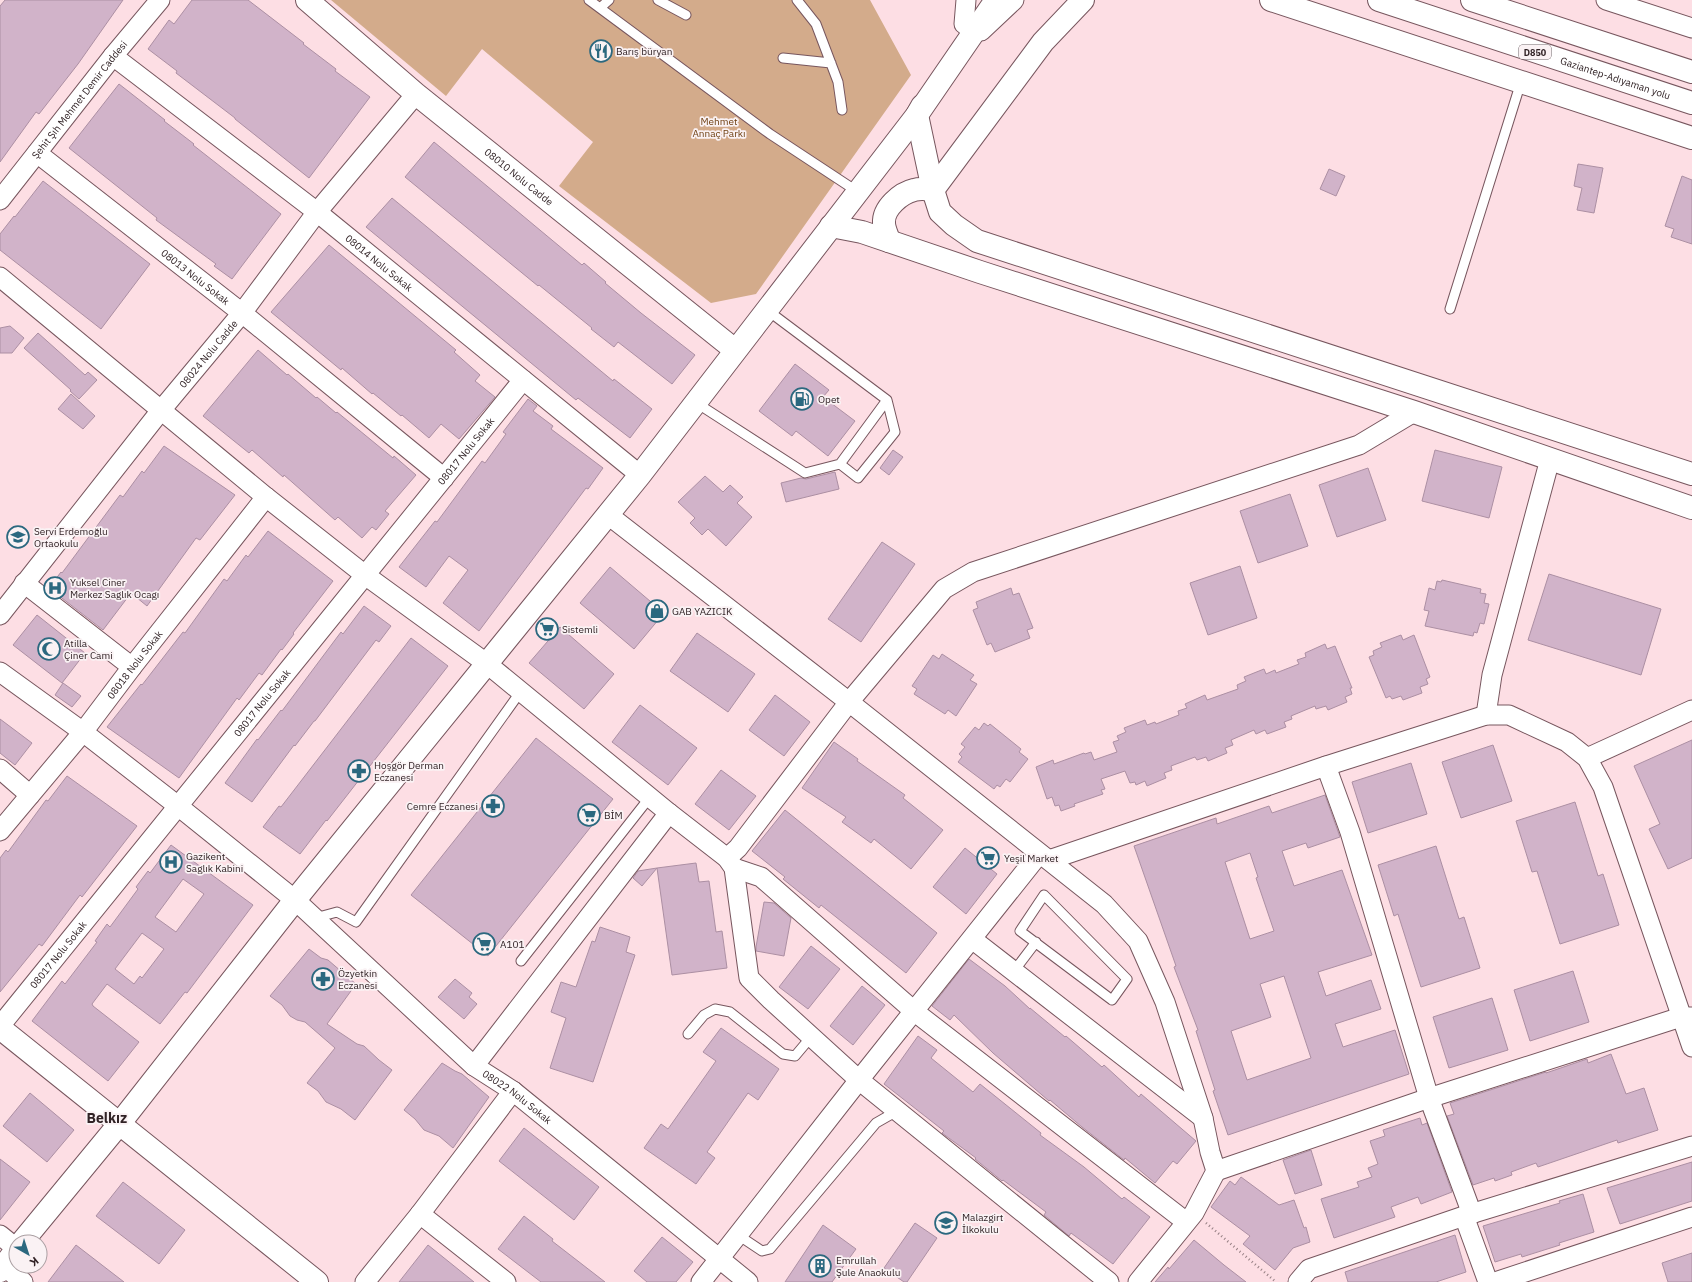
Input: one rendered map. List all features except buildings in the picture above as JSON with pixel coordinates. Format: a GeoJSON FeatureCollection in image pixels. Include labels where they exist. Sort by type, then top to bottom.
{"type":"FeatureCollection","features":[{"type":"Feature","properties":{"kind":"main road","name":"08010 Nolu Cadde"},"geometry":{"type":"LineString","coordinates":[[307,0],[416,94],[735,350]]}},
{"type":"Feature","properties":{"kind":"main road"},"geometry":{"type":"LineString","coordinates":[[976,0],[917,115],[933,190],[940,212],[954,225],[978,241],[1692,474]]}},
{"type":"Feature","properties":{"kind":"main road"},"geometry":{"type":"LineString","coordinates":[[29,1234],[120,1123],[295,900],[640,475],[766,309],[917,115],[996,0]]}},
{"type":"Feature","properties":{"kind":"main road"},"geometry":{"type":"LineString","coordinates":[[933,190],[1043,42],[1083,0]]}},
{"type":"Feature","properties":{"kind":"main road"},"geometry":{"type":"LineString","coordinates":[[1271,0],[1692,138]]}},
{"type":"Feature","properties":{"kind":"main road","name":"Gaziantep-Adıyaman yolu"},"geometry":{"type":"LineString","coordinates":[[1378,0],[1692,103]]}},
{"type":"Feature","properties":{"kind":"main road"},"geometry":{"type":"LineString","coordinates":[[1472,0],[1692,72]]}},
{"type":"Feature","properties":{"kind":"main road"},"geometry":{"type":"LineString","coordinates":[[889,241],[884,223],[887,210],[897,199],[912,190],[923,188],[933,190]]}},
{"type":"Feature","properties":{"kind":"main road"},"geometry":{"type":"LineString","coordinates":[[831,226],[862,232],[1414,412],[1692,508]]}},
{"type":"Feature","properties":{"kind":"main road"},"geometry":{"type":"LineString","coordinates":[[0,1027],[317,1282]]}},
{"type":"Feature","properties":{"kind":"street","name":"Şehit Şıh Mehmet Demir Caddesi"},"geometry":{"type":"LineString","coordinates":[[0,200],[38,154],[113,56],[160,0]]}},
{"type":"Feature","properties":{"kind":"street"},"geometry":{"type":"LineString","coordinates":[[964,24],[966,0]]}},
{"type":"Feature","properties":{"kind":"street"},"geometry":{"type":"LineString","coordinates":[[965,45],[1014,0]]}},
{"type":"Feature","properties":{"kind":"street"},"geometry":{"type":"LineString","coordinates":[[1606,0],[1692,28]]}},
{"type":"Feature","properties":{"kind":"street","name":"08014 Nolu Sokak"},"geometry":{"type":"LineString","coordinates":[[113,56],[317,212],[640,475]]}},
{"type":"Feature","properties":{"kind":"street","name":"08024 Nolu Cadde"},"geometry":{"type":"LineString","coordinates":[[0,615],[162,409],[242,313],[317,212],[416,94]]}},
{"type":"Feature","properties":{"kind":"street","name":"08013 Nolu Sokak"},"geometry":{"type":"LineString","coordinates":[[38,154],[242,313],[444,478]]}},
{"type":"Feature","properties":{"kind":"street"},"geometry":{"type":"LineString","coordinates":[[0,277],[266,496],[366,575],[486,663],[730,863],[761,877],[914,1012],[1190,1217]]}},
{"type":"Feature","properties":{"kind":"street","name":"08017 Nolu Sokak"},"geometry":{"type":"LineString","coordinates":[[0,1027],[523,380]]}},
{"type":"Feature","properties":{"kind":"street"},"geometry":{"type":"LineString","coordinates":[[1109,1282],[859,1080],[771,1000],[750,978],[730,863],[738,848],[849,702],[944,588],[973,572],[1359,445],[1414,412]]}},
{"type":"Feature","properties":{"kind":"street"},"geometry":{"type":"LineString","coordinates":[[1486,715],[1492,675],[1550,459]]}},
{"type":"Feature","properties":{"kind":"street","name":"08018 Nolu Sokak"},"geometry":{"type":"LineString","coordinates":[[0,831],[83,732],[266,496]]}},
{"type":"Feature","properties":{"kind":"street"},"geometry":{"type":"LineString","coordinates":[[607,514],[849,702],[1104,904],[1138,941],[1165,1002],[1203,1118],[1216,1172]]}},
{"type":"Feature","properties":{"kind":"street"},"geometry":{"type":"LineString","coordinates":[[24,583],[132,667]]}},
{"type":"Feature","properties":{"kind":"street","name":"08022 Nolu Sokak"},"geometry":{"type":"LineString","coordinates":[[0,672],[83,732],[295,900],[474,1066],[513,1092],[748,1282]]}},
{"type":"Feature","properties":{"kind":"street"},"geometry":{"type":"LineString","coordinates":[[1586,758],[1692,710]]}},
{"type":"Feature","properties":{"kind":"street"},"geometry":{"type":"LineString","coordinates":[[701,1282],[859,1080],[972,939],[1044,857],[1486,715],[1509,715],[1567,742],[1586,758],[1603,787],[1687,1017],[1692,1047]]}},
{"type":"Feature","properties":{"kind":"street"},"geometry":{"type":"LineString","coordinates":[[1326,766],[1350,832],[1430,1098],[1488,1282]]}},
{"type":"Feature","properties":{"kind":"street"},"geometry":{"type":"LineString","coordinates":[[0,769],[30,795]]}},
{"type":"Feature","properties":{"kind":"street"},"geometry":{"type":"LineString","coordinates":[[474,1066],[669,813]]}},
{"type":"Feature","properties":{"kind":"street"},"geometry":{"type":"LineString","coordinates":[[972,939],[1203,1118]]}},
{"type":"Feature","properties":{"kind":"street"},"geometry":{"type":"LineString","coordinates":[[1138,1282],[1190,1217],[1216,1172],[1430,1098],[1687,1017]]}},
{"type":"Feature","properties":{"kind":"street"},"geometry":{"type":"LineString","coordinates":[[365,1282],[420,1214],[513,1092]]}},
{"type":"Feature","properties":{"kind":"street"},"geometry":{"type":"LineString","coordinates":[[1298,1282],[1309,1268],[1468,1215],[1692,1146]]}},
{"type":"Feature","properties":{"kind":"street"},"geometry":{"type":"LineString","coordinates":[[420,1214],[506,1282]]}},
{"type":"Feature","properties":{"kind":"street"},"geometry":{"type":"LineString","coordinates":[[1495,1282],[1692,1217]]}},
{"type":"Feature","properties":{"kind":"street"},"geometry":{"type":"LineString","coordinates":[[0,1235],[8,1255]]}},
{"type":"Feature","properties":{"kind":"lane"},"geometry":{"type":"LineString","coordinates":[[588,0],[770,134],[858,192]]}},
{"type":"Feature","properties":{"kind":"lane"},"geometry":{"type":"LineString","coordinates":[[600,8],[609,0]]}},
{"type":"Feature","properties":{"kind":"lane"},"geometry":{"type":"LineString","coordinates":[[658,0],[686,15]]}},
{"type":"Feature","properties":{"kind":"lane"},"geometry":{"type":"LineString","coordinates":[[797,0],[816,24],[838,82],[842,110]]}},
{"type":"Feature","properties":{"kind":"lane"},"geometry":{"type":"LineString","coordinates":[[783,58],[831,63]]}},
{"type":"Feature","properties":{"kind":"lane"},"geometry":{"type":"LineString","coordinates":[[1450,309],[1521,82]]}},
{"type":"Feature","properties":{"kind":"lane"},"geometry":{"type":"LineString","coordinates":[[766,309],[887,400],[895,432],[858,478],[840,464]]}},
{"type":"Feature","properties":{"kind":"lane"},"geometry":{"type":"LineString","coordinates":[[695,402],[804,473],[840,464],[887,400]]}},
{"type":"Feature","properties":{"kind":"lane"},"geometry":{"type":"LineString","coordinates":[[315,918],[337,912],[356,922],[521,691]]}},
{"type":"Feature","properties":{"kind":"lane"},"geometry":{"type":"LineString","coordinates":[[522,961],[650,797]]}},
{"type":"Feature","properties":{"kind":"lane"},"geometry":{"type":"LineString","coordinates":[[1044,895],[1127,979],[1112,1000],[1036,942],[1020,931],[1044,895]]}},
{"type":"Feature","properties":{"kind":"lane"},"geometry":{"type":"LineString","coordinates":[[1014,971],[1036,942]]}},
{"type":"Feature","properties":{"kind":"lane"},"geometry":{"type":"LineString","coordinates":[[688,1034],[704,1015],[715,1009],[730,1012],[783,1054],[795,1056],[811,1036]]}},
{"type":"Feature","properties":{"kind":"lane"},"geometry":{"type":"LineString","coordinates":[[738,1235],[762,1251],[770,1249],[876,1123],[897,1111]]}},
{"type":"Feature","properties":{"kind":"path"},"geometry":{"type":"LineString","coordinates":[[1190,1217],[1276,1282]]}},
{"type":"Feature","properties":{"kind":"green space","name":"Mehmet Annaç Parkı"},"geometry":{"type":"Polygon","coordinates":[[[331,0],[870,0],[911,75],[756,294],[711,303],[559,186],[593,142],[482,49],[446,96],[331,0]]]}},
{"type":"Feature","properties":{"kind":"place","name":"Barış büryan"},"geometry":{"type":"Point","coordinates":[601,51]}},
{"type":"Feature","properties":{"kind":"place","name":"Opet"},"geometry":{"type":"Point","coordinates":[802,399]}},
{"type":"Feature","properties":{"kind":"place","name":"Servi Erdemoğlu Ortaokulu"},"geometry":{"type":"Point","coordinates":[18,537]}},
{"type":"Feature","properties":{"kind":"place","name":"Yuksel Ciner Merkez Saglık Ocagı"},"geometry":{"type":"Point","coordinates":[55,588]}},
{"type":"Feature","properties":{"kind":"place","name":"GAB YAZICIK"},"geometry":{"type":"Point","coordinates":[657,611]}},
{"type":"Feature","properties":{"kind":"place","name":"Sistemli"},"geometry":{"type":"Point","coordinates":[547,629]}},
{"type":"Feature","properties":{"kind":"place","name":"Atilla Çiner Cami"},"geometry":{"type":"Point","coordinates":[49,649]}},
{"type":"Feature","properties":{"kind":"place","name":"Hoşgör Derman Eczanesi"},"geometry":{"type":"Point","coordinates":[359,771]}},
{"type":"Feature","properties":{"kind":"place","name":"Cemre Eczanesi"},"geometry":{"type":"Point","coordinates":[493,806]}},
{"type":"Feature","properties":{"kind":"place","name":"BİM"},"geometry":{"type":"Point","coordinates":[589,815]}},
{"type":"Feature","properties":{"kind":"place","name":"Yeşil Market"},"geometry":{"type":"Point","coordinates":[988,858]}},
{"type":"Feature","properties":{"kind":"place","name":"Gazikent Saglık Kabini"},"geometry":{"type":"Point","coordinates":[171,862]}},
{"type":"Feature","properties":{"kind":"place","name":"A101"},"geometry":{"type":"Point","coordinates":[484,944]}},
{"type":"Feature","properties":{"kind":"place","name":"Özyetkin Eczanesi"},"geometry":{"type":"Point","coordinates":[323,979]}},
{"type":"Feature","properties":{"kind":"place","name":"Malazgirt İlkokulu"},"geometry":{"type":"Point","coordinates":[946,1223]}},
{"type":"Feature","properties":{"kind":"place","name":"Emrullah Şule Anaokulu"},"geometry":{"type":"Point","coordinates":[820,1266]}},
{"type":"Feature","properties":{"kind":"district","name":"Belkız"},"geometry":{"type":"Point","coordinates":[107,1118]}}]}
